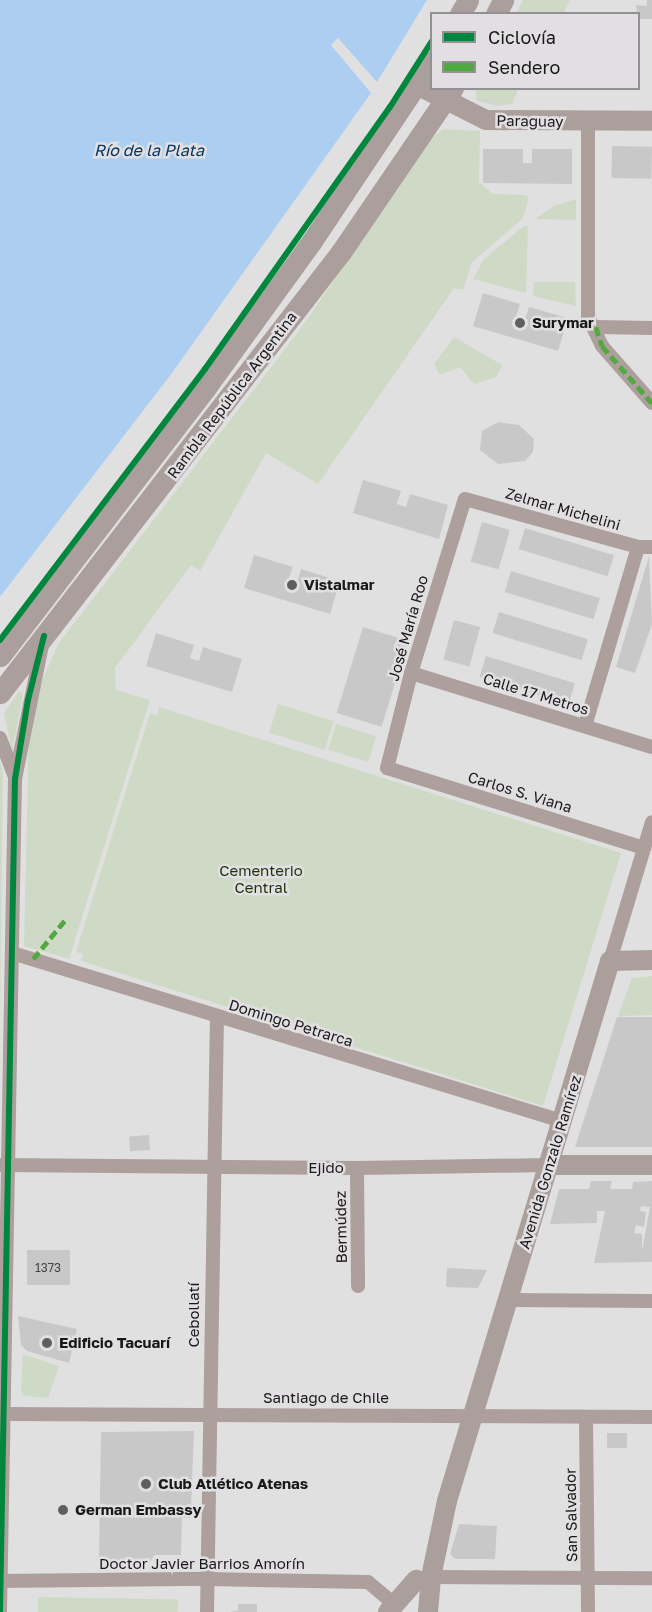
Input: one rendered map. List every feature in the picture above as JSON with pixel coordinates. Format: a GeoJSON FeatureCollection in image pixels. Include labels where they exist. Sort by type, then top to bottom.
{"type":"FeatureCollection","features":[{"type":"Feature","properties":{"kind":"main road","name":"Rambla República Argentina"},"geometry":{"type":"LineString","coordinates":[[0,656],[207,386],[430,64]]}},
{"type":"Feature","properties":{"kind":"main road","name":"Rambla República Argentina"},"geometry":{"type":"LineString","coordinates":[[0,693],[341,252],[449,95]]}},
{"type":"Feature","properties":{"kind":"street","name":"Paraguay"},"geometry":{"type":"LineString","coordinates":[[417,85],[430,89]]}},
{"type":"Feature","properties":{"kind":"street","name":"Paraguay"},"geometry":{"type":"LineString","coordinates":[[433,90],[449,95],[486,120],[652,121]]}},
{"type":"Feature","properties":{"kind":"street"},"geometry":{"type":"LineString","coordinates":[[588,121],[588,311],[602,345],[652,403]]}},
{"type":"Feature","properties":{"kind":"street"},"geometry":{"type":"LineString","coordinates":[[596,327],[652,328]]}},
{"type":"Feature","properties":{"kind":"street","name":"Zelmar Michelini"},"geometry":{"type":"LineString","coordinates":[[465,499],[645,547]]}},
{"type":"Feature","properties":{"kind":"street","name":"José María Roo"},"geometry":{"type":"LineString","coordinates":[[387,768],[411,673],[465,499]]}},
{"type":"Feature","properties":{"kind":"street"},"geometry":{"type":"LineString","coordinates":[[585,726],[645,547]]}},
{"type":"Feature","properties":{"kind":"street"},"geometry":{"type":"LineString","coordinates":[[0,1612],[5,1165],[15,779],[28,700],[44,636]]}},
{"type":"Feature","properties":{"kind":"street","name":"Calle 17 Metros"},"geometry":{"type":"LineString","coordinates":[[411,673],[652,747]]}},
{"type":"Feature","properties":{"kind":"street"},"geometry":{"type":"LineString","coordinates":[[0,738],[15,779]]}},
{"type":"Feature","properties":{"kind":"street","name":"Carlos S. Viana"},"geometry":{"type":"LineString","coordinates":[[387,768],[644,848]]}},
{"type":"Feature","properties":{"kind":"street","name":"Avenida Gonzalo Ramírez"},"geometry":{"type":"LineString","coordinates":[[416,1612],[423,1579],[471,1416],[652,822]]}},
{"type":"Feature","properties":{"kind":"street","name":"Domingo Petrarca"},"geometry":{"type":"LineString","coordinates":[[12,953],[217,1018],[562,1121]]}},
{"type":"Feature","properties":{"kind":"street"},"geometry":{"type":"LineString","coordinates":[[610,961],[652,960]]}},
{"type":"Feature","properties":{"kind":"street","name":"Cebollatí"},"geometry":{"type":"LineString","coordinates":[[207,1612],[217,1018]]}},
{"type":"Feature","properties":{"kind":"street","name":"Ejido"},"geometry":{"type":"LineString","coordinates":[[5,1165],[213,1168],[652,1165]]}},
{"type":"Feature","properties":{"kind":"street","name":"Bermúdez"},"geometry":{"type":"LineString","coordinates":[[357,1168],[358,1286]]}},
{"type":"Feature","properties":{"kind":"street"},"geometry":{"type":"LineString","coordinates":[[508,1300],[652,1301]]}},
{"type":"Feature","properties":{"kind":"street","name":"Santiago de Chile"},"geometry":{"type":"LineString","coordinates":[[2,1414],[652,1417]]}},
{"type":"Feature","properties":{"kind":"street","name":"San Salvador"},"geometry":{"type":"LineString","coordinates":[[586,1418],[588,1612]]}},
{"type":"Feature","properties":{"kind":"street","name":"Doctor Javier Barrios Amorín"},"geometry":{"type":"LineString","coordinates":[[1,1581],[208,1578],[368,1582],[391,1608]]}},
{"type":"Feature","properties":{"kind":"street"},"geometry":{"type":"LineString","coordinates":[[391,1608],[423,1579],[652,1578]]}},
{"type":"Feature","properties":{"kind":"street","name":"Avenida Gonzalo Ramírez"},"geometry":{"type":"LineString","coordinates":[[423,1579],[428,1612]]}},
{"type":"Feature","properties":{"kind":"green space"},"geometry":{"type":"Polygon","coordinates":[[[523,0],[570,0],[564,12],[517,12],[523,0]]]}},
{"type":"Feature","properties":{"kind":"green space"},"geometry":{"type":"Polygon","coordinates":[[[475,90],[518,90],[512,104],[498,106],[477,101],[475,90]]]}},
{"type":"Feature","properties":{"kind":"green space"},"geometry":{"type":"Polygon","coordinates":[[[443,129],[480,131],[479,182],[493,194],[526,195],[529,198],[523,218],[472,262],[463,290],[454,288],[318,484],[266,453],[200,571],[191,565],[115,668],[116,690],[150,700],[69,959],[24,946],[29,730],[42,681],[58,644],[299,331],[433,137],[443,129]]]}},
{"type":"Feature","properties":{"kind":"green space"},"geometry":{"type":"Polygon","coordinates":[[[576,199],[576,220],[535,219],[554,206],[576,199]]]}},
{"type":"Feature","properties":{"kind":"green space"},"geometry":{"type":"Polygon","coordinates":[[[525,225],[528,227],[526,293],[473,279],[483,260],[525,225]]]}},
{"type":"Feature","properties":{"kind":"green space"},"geometry":{"type":"Polygon","coordinates":[[[534,282],[575,282],[576,306],[533,296],[534,282]]]}},
{"type":"Feature","properties":{"kind":"green space"},"geometry":{"type":"Polygon","coordinates":[[[454,337],[502,365],[496,377],[474,384],[460,367],[440,375],[434,364],[454,337]]]}},
{"type":"Feature","properties":{"kind":"green space"},"geometry":{"type":"Polygon","coordinates":[[[19,691],[23,694],[12,752],[4,713],[19,691]]]}},
{"type":"Feature","properties":{"kind":"green space"},"geometry":{"type":"Polygon","coordinates":[[[278,704],[333,721],[325,750],[269,733],[278,704]]]}},
{"type":"Feature","properties":{"kind":"green space","name":"Cementerio Central"},"geometry":{"type":"Polygon","coordinates":[[[159,707],[621,853],[543,1106],[81,961],[83,954],[76,952],[150,713],[157,715],[159,707]]]}},
{"type":"Feature","properties":{"kind":"green space"},"geometry":{"type":"Polygon","coordinates":[[[336,724],[376,736],[368,762],[328,750],[336,724]]]}},
{"type":"Feature","properties":{"kind":"green space"},"geometry":{"type":"Polygon","coordinates":[[[0,762],[3,772],[0,1019],[0,762]]]}},
{"type":"Feature","properties":{"kind":"green space"},"geometry":{"type":"Polygon","coordinates":[[[652,976],[652,1015],[618,1016],[632,978],[652,976]]]}},
{"type":"Feature","properties":{"kind":"green space"},"geometry":{"type":"Polygon","coordinates":[[[23,1354],[59,1366],[48,1398],[24,1396],[21,1391],[23,1354]]]}},
{"type":"Feature","properties":{"kind":"green space"},"geometry":{"type":"Polygon","coordinates":[[[38,1597],[178,1599],[178,1612],[38,1612],[38,1597]]]}},
{"type":"Feature","properties":{"kind":"water","name":"Río de la Plata"},"geometry":{"type":"Polygon","coordinates":[[[0,0],[427,0],[377,82],[338,38],[331,45],[371,93],[172,373],[0,597],[0,0]]]}},
{"type":"Feature","properties":{"kind":"building"},"geometry":{"type":"Polygon","coordinates":[[[647,0],[652,0],[652,19],[640,19],[640,12],[637,12],[636,5],[647,6],[647,0]]]}},
{"type":"Feature","properties":{"kind":"building"},"geometry":{"type":"Polygon","coordinates":[[[612,146],[652,147],[651,179],[611,178],[612,146]]]}},
{"type":"Feature","properties":{"kind":"building"},"geometry":{"type":"Polygon","coordinates":[[[483,149],[523,149],[523,163],[532,163],[532,149],[572,149],[572,184],[483,183],[483,149]]]}},
{"type":"Feature","properties":{"kind":"building","name":"Surymar"},"geometry":{"type":"Polygon","coordinates":[[[483,293],[520,304],[516,317],[525,319],[529,307],[568,318],[558,351],[473,326],[483,293]]]}},
{"type":"Feature","properties":{"kind":"building"},"geometry":{"type":"Polygon","coordinates":[[[498,422],[519,425],[534,439],[533,452],[525,461],[498,464],[480,450],[482,431],[498,422]]]}},
{"type":"Feature","properties":{"kind":"building"},"geometry":{"type":"Polygon","coordinates":[[[363,480],[401,491],[397,504],[406,507],[410,494],[448,505],[439,539],[353,513],[363,480]]]}},
{"type":"Feature","properties":{"kind":"building"},"geometry":{"type":"Polygon","coordinates":[[[482,522],[510,530],[499,569],[471,561],[482,522]]]}},
{"type":"Feature","properties":{"kind":"building"},"geometry":{"type":"Polygon","coordinates":[[[525,528],[614,555],[608,576],[519,549],[525,528]]]}},
{"type":"Feature","properties":{"kind":"building","name":"Vistalmar"},"geometry":{"type":"Polygon","coordinates":[[[254,555],[293,567],[288,580],[297,583],[301,569],[340,581],[330,614],[244,588],[254,555]]]}},
{"type":"Feature","properties":{"kind":"building"},"geometry":{"type":"Polygon","coordinates":[[[649,556],[652,624],[635,673],[616,667],[649,556]]]}},
{"type":"Feature","properties":{"kind":"building"},"geometry":{"type":"Polygon","coordinates":[[[511,571],[600,598],[594,619],[505,592],[511,571]]]}},
{"type":"Feature","properties":{"kind":"building"},"geometry":{"type":"Polygon","coordinates":[[[499,612],[588,639],[582,660],[493,633],[499,612]]]}},
{"type":"Feature","properties":{"kind":"building"},"geometry":{"type":"Polygon","coordinates":[[[454,620],[480,627],[469,667],[443,660],[454,620]]]}},
{"type":"Feature","properties":{"kind":"building"},"geometry":{"type":"Polygon","coordinates":[[[363,627],[408,641],[382,727],[337,713],[363,627]]]}},
{"type":"Feature","properties":{"kind":"building"},"geometry":{"type":"Polygon","coordinates":[[[156,633],[194,645],[190,658],[199,661],[203,647],[242,659],[232,692],[146,666],[156,633]]]}},
{"type":"Feature","properties":{"kind":"building"},"geometry":{"type":"Polygon","coordinates":[[[486,656],[575,683],[569,704],[480,677],[486,656]]]}},
{"type":"Feature","properties":{"kind":"building"},"geometry":{"type":"Polygon","coordinates":[[[617,1017],[652,1017],[652,1147],[575,1147],[617,1017]]]}},
{"type":"Feature","properties":{"kind":"building"},"geometry":{"type":"Polygon","coordinates":[[[149,1135],[150,1150],[130,1151],[129,1136],[149,1135]]]}},
{"type":"Feature","properties":{"kind":"building"},"geometry":{"type":"Polygon","coordinates":[[[591,1181],[612,1181],[610,1189],[632,1189],[633,1182],[652,1181],[652,1262],[594,1263],[605,1211],[597,1211],[597,1223],[550,1224],[559,1189],[589,1189],[591,1181]],[[641,1206],[640,1211],[646,1212],[644,1227],[636,1225],[634,1233],[642,1234],[642,1251],[650,1207],[641,1206]]]}},
{"type":"Feature","properties":{"kind":"building"},"geometry":{"type":"Polygon","coordinates":[[[27,1250],[70,1250],[70,1285],[27,1285],[27,1250]]]}},
{"type":"Feature","properties":{"kind":"building"},"geometry":{"type":"Polygon","coordinates":[[[447,1268],[487,1270],[478,1288],[446,1287],[447,1268]]]}},
{"type":"Feature","properties":{"kind":"building","name":"Edificio Tacuarí"},"geometry":{"type":"Polygon","coordinates":[[[18,1316],[77,1329],[69,1363],[27,1351],[21,1345],[18,1316]]]}},
{"type":"Feature","properties":{"kind":"building","name":"Club Atlético Atenas"},"geometry":{"type":"Polygon","coordinates":[[[194,1431],[191,1509],[190,1518],[182,1517],[181,1555],[154,1555],[151,1561],[99,1561],[101,1432],[194,1431]]]}},
{"type":"Feature","properties":{"kind":"building"},"geometry":{"type":"Polygon","coordinates":[[[607,1433],[627,1433],[627,1448],[607,1448],[607,1433]]]}},
{"type":"Feature","properties":{"kind":"building"},"geometry":{"type":"Polygon","coordinates":[[[459,1524],[497,1526],[495,1559],[455,1559],[450,1554],[459,1524]]]}},
{"type":"Feature","properties":{"kind":"building"},"geometry":{"type":"Polygon","coordinates":[[[238,1604],[257,1604],[257,1612],[230,1612],[238,1610],[238,1604]]]}},
{"type":"Feature","properties":{"kind":"marked path"},"geometry":{"type":"LineString","coordinates":[[596,327],[602,346],[652,403]]}},
{"type":"Feature","properties":{"kind":"marked path"},"geometry":{"type":"LineString","coordinates":[[33,959],[65,920]]}},
{"type":"Feature","properties":{"kind":"cycle path"},"geometry":{"type":"LineString","coordinates":[[0,640],[205,369],[390,107],[430,44]]}},
{"type":"Feature","properties":{"kind":"cycle path"},"geometry":{"type":"LineString","coordinates":[[0,1612],[15,779],[28,700],[44,636]]}},
{"type":"Feature","properties":{"kind":"place","name":"Surymar"},"geometry":{"type":"Point","coordinates":[520,323]}},
{"type":"Feature","properties":{"kind":"place","name":"Vistalmar"},"geometry":{"type":"Point","coordinates":[292,585]}},
{"type":"Feature","properties":{"kind":"place","name":"Edificio Tacuarí"},"geometry":{"type":"Point","coordinates":[47,1343]}},
{"type":"Feature","properties":{"kind":"place","name":"Club Atlético Atenas"},"geometry":{"type":"Point","coordinates":[146,1484]}},
{"type":"Feature","properties":{"kind":"place","name":"German Embassy"},"geometry":{"type":"Point","coordinates":[63,1510]}}]}
